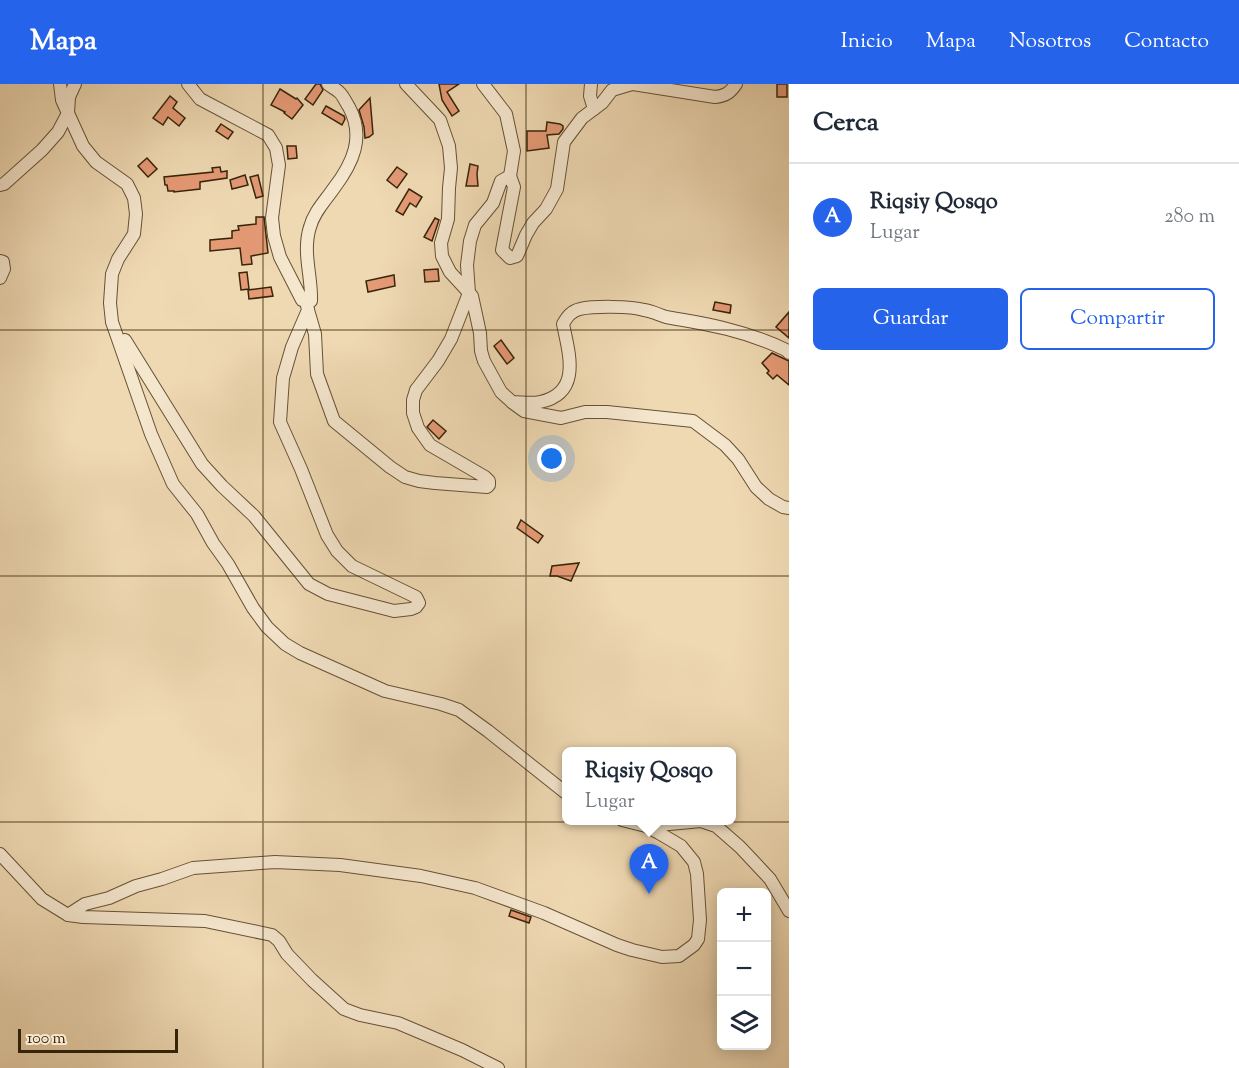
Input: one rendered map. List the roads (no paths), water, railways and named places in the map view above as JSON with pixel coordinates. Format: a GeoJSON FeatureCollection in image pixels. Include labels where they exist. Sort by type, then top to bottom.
{"type":"FeatureCollection","features":[{"type":"Feature","properties":{"kind":"street"},"geometry":{"type":"LineString","coordinates":[[60,84],[62,100],[83,146],[96,162],[127,184],[134,198],[136,214],[134,234],[118,259],[112,274],[110,303],[112,322],[151,434],[173,484],[197,514],[253,608],[267,627],[285,644],[300,653],[385,691],[459,710],[562,790]]}},
{"type":"Feature","properties":{"kind":"street"},"geometry":{"type":"LineString","coordinates":[[0,185],[42,150],[58,132],[68,113],[69,97],[75,84]]}},
{"type":"Feature","properties":{"kind":"street"},"geometry":{"type":"LineString","coordinates":[[188,84],[200,99],[268,135],[276,148],[279,165],[272,218],[274,236],[280,257],[307,306],[315,334],[317,374],[334,421],[405,477],[435,483],[487,487],[489,485],[485,477],[430,445],[418,428],[413,413],[413,399],[416,390],[451,339],[469,293],[467,265],[475,225],[493,203],[501,181],[510,176]]}},
{"type":"Feature","properties":{"kind":"street"},"geometry":{"type":"LineString","coordinates":[[111,315],[132,353],[202,464],[254,516],[309,584],[328,594],[394,611],[416,608],[419,603],[416,597],[352,566],[337,550],[327,535],[280,422],[283,378],[310,301],[311,287],[306,253],[310,227],[316,212],[336,187],[354,154],[356,129],[352,114],[340,92],[328,84]]}},
{"type":"Feature","properties":{"kind":"street"},"geometry":{"type":"LineString","coordinates":[[406,84],[440,120],[449,146],[451,168],[448,188],[448,219],[441,243],[442,256],[450,272],[472,296],[484,361],[501,392],[524,411],[561,418],[585,412],[607,412],[693,421],[738,459],[756,487],[769,499],[789,508]]}},
{"type":"Feature","properties":{"kind":"street"},"geometry":{"type":"LineString","coordinates":[[483,84],[506,114],[514,151],[510,176],[514,187],[502,250],[510,258],[517,256],[533,223],[546,209],[557,189],[564,142],[582,118],[602,103],[612,90],[632,84],[715,97],[724,96],[736,84]]}},
{"type":"Feature","properties":{"kind":"street"},"geometry":{"type":"LineString","coordinates":[[591,84],[590,96],[594,109]]}},
{"type":"Feature","properties":{"kind":"street"},"geometry":{"type":"LineString","coordinates":[[0,261],[3,262],[4,269],[0,278]]}},
{"type":"Feature","properties":{"kind":"street"},"geometry":{"type":"LineString","coordinates":[[512,402],[540,402],[563,390],[568,380],[571,364],[563,324],[568,315],[578,309],[641,309],[662,316],[749,334],[788,350]]}},
{"type":"Feature","properties":{"kind":"street"},"geometry":{"type":"LineString","coordinates":[[68,915],[85,904],[109,898],[136,886],[193,868],[275,862],[340,865],[422,876],[475,888],[544,913],[632,950],[662,957],[679,956],[694,945],[698,939],[700,912],[694,862],[681,846],[642,825]]}},
{"type":"Feature","properties":{"kind":"street"},"geometry":{"type":"LineString","coordinates":[[646,826],[657,825]]}},
{"type":"Feature","properties":{"kind":"street"},"geometry":{"type":"LineString","coordinates":[[713,825],[740,847],[770,879],[789,911]]}},
{"type":"Feature","properties":{"kind":"street"},"geometry":{"type":"LineString","coordinates":[[0,854],[42,898],[68,915],[205,921],[272,935],[312,980],[344,1009],[398,1023],[498,1068]]}},
{"type":"Feature","properties":{"kind":"place","name":"Riqsiy Qosqo"},"geometry":{"type":"Point","coordinates":[649,894]}}]}
